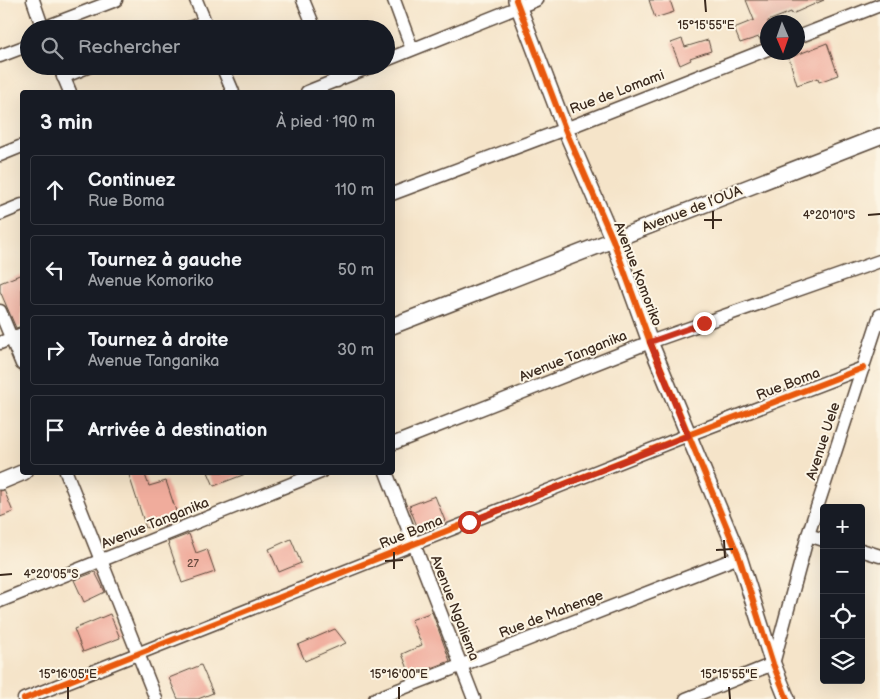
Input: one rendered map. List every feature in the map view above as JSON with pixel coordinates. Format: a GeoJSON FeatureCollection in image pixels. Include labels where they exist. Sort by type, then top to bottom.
{"type":"FeatureCollection","features":[{"type":"Feature","properties":{"kind":"street"},"geometry":{"type":"LineString","coordinates":[[33,0],[40,20]]}},
{"type":"Feature","properties":{"kind":"street"},"geometry":{"type":"LineString","coordinates":[[64,20],[116,0]]}},
{"type":"Feature","properties":{"kind":"street"},"geometry":{"type":"LineString","coordinates":[[196,0],[204,20]]}},
{"type":"Feature","properties":{"kind":"street"},"geometry":{"type":"LineString","coordinates":[[303,0],[311,20]]}},
{"type":"Feature","properties":{"kind":"street"},"geometry":{"type":"LineString","coordinates":[[394,0],[412,49]]}},
{"type":"Feature","properties":{"kind":"street"},"geometry":{"type":"LineString","coordinates":[[395,56],[518,3],[536,0]]}},
{"type":"Feature","properties":{"kind":"street","name":"Avenue Komoriko"},"geometry":{"type":"LineString","coordinates":[[518,3],[565,128],[613,240],[650,342],[739,557],[773,664],[787,699]]}},
{"type":"Feature","properties":{"kind":"street"},"geometry":{"type":"LineString","coordinates":[[805,35],[880,5]]}},
{"type":"Feature","properties":{"kind":"street"},"geometry":{"type":"LineString","coordinates":[[0,56],[20,48]]}},
{"type":"Feature","properties":{"kind":"street","name":"Rue de Lomami"},"geometry":{"type":"LineString","coordinates":[[395,193],[760,52]]}},
{"type":"Feature","properties":{"kind":"street"},"geometry":{"type":"LineString","coordinates":[[62,75],[69,90]]}},
{"type":"Feature","properties":{"kind":"street"},"geometry":{"type":"LineString","coordinates":[[226,75],[232,90]]}},
{"type":"Feature","properties":{"kind":"street"},"geometry":{"type":"LineString","coordinates":[[335,75],[337,81]]}},
{"type":"Feature","properties":{"kind":"street"},"geometry":{"type":"LineString","coordinates":[[312,90],[351,75]]}},
{"type":"Feature","properties":{"kind":"street","name":"Avenue de l’OUA"},"geometry":{"type":"LineString","coordinates":[[395,325],[880,136]]}},
{"type":"Feature","properties":{"kind":"street"},"geometry":{"type":"LineString","coordinates":[[0,155],[20,147]]}},
{"type":"Feature","properties":{"kind":"street"},"geometry":{"type":"LineString","coordinates":[[0,214],[20,206]]}},
{"type":"Feature","properties":{"kind":"street","name":"Avenue Tanganika"},"geometry":{"type":"LineString","coordinates":[[395,443],[650,342],[880,261]]}},
{"type":"Feature","properties":{"kind":"street"},"geometry":{"type":"LineString","coordinates":[[0,311],[20,359]]}},
{"type":"Feature","properties":{"kind":"street","name":"Avenue Uele"},"geometry":{"type":"LineString","coordinates":[[773,664],[808,535],[863,368],[875,347],[880,315]]}},
{"type":"Feature","properties":{"kind":"street","name":"Rue Boma"},"geometry":{"type":"LineString","coordinates":[[24,699],[863,368]]}},
{"type":"Feature","properties":{"kind":"street"},"geometry":{"type":"LineString","coordinates":[[0,482],[20,474]]}},
{"type":"Feature","properties":{"kind":"street"},"geometry":{"type":"LineString","coordinates":[[67,475],[156,699]]}},
{"type":"Feature","properties":{"kind":"street","name":"Avenue Tanganika"},"geometry":{"type":"LineString","coordinates":[[0,601],[314,475]]}},
{"type":"Feature","properties":{"kind":"street","name":"Avenue Ngaliema"},"geometry":{"type":"LineString","coordinates":[[387,475],[474,699]]}},
{"type":"Feature","properties":{"kind":"street"},"geometry":{"type":"LineString","coordinates":[[808,535],[820,539]]}},
{"type":"Feature","properties":{"kind":"street"},"geometry":{"type":"LineString","coordinates":[[865,551],[880,556]]}},
{"type":"Feature","properties":{"kind":"street","name":"Rue de Mahenge"},"geometry":{"type":"LineString","coordinates":[[375,699],[739,557]]}},
{"type":"Feature","properties":{"kind":"street"},"geometry":{"type":"LineString","coordinates":[[686,699],[773,664]]}},
{"type":"Feature","properties":{"kind":"building"},"geometry":{"type":"Polygon","coordinates":[[[649,0],[670,0],[674,12],[655,18],[649,0]]]}},
{"type":"Feature","properties":{"kind":"building"},"geometry":{"type":"Polygon","coordinates":[[[746,0],[824,0],[792,14],[791,12],[783,15],[760,15],[760,40],[759,37],[740,43],[734,28],[754,20],[746,0]]]}},
{"type":"Feature","properties":{"kind":"building"},"geometry":{"type":"Polygon","coordinates":[[[682,39],[685,47],[708,40],[711,51],[690,58],[691,60],[680,65],[671,43],[682,39]]]}},
{"type":"Feature","properties":{"kind":"building"},"geometry":{"type":"Polygon","coordinates":[[[827,43],[838,75],[819,82],[818,78],[797,85],[790,60],[805,60],[805,52],[827,43]]]}},
{"type":"Feature","properties":{"kind":"building"},"geometry":{"type":"Polygon","coordinates":[[[20,275],[20,327],[16,328],[0,291],[0,283],[20,275]]]}},
{"type":"Feature","properties":{"kind":"building"},"geometry":{"type":"Polygon","coordinates":[[[129,475],[145,475],[149,486],[166,481],[179,520],[163,527],[161,523],[146,528],[129,475]]]}},
{"type":"Feature","properties":{"kind":"building"},"geometry":{"type":"Polygon","coordinates":[[[209,475],[243,475],[214,486],[209,475]]]}},
{"type":"Feature","properties":{"kind":"building"},"geometry":{"type":"Polygon","coordinates":[[[4,490],[13,512],[0,517],[0,491],[4,490]]]}},
{"type":"Feature","properties":{"kind":"building"},"geometry":{"type":"Polygon","coordinates":[[[435,496],[445,521],[419,531],[409,506],[435,496]]]}},
{"type":"Feature","properties":{"kind":"building"},"geometry":{"type":"Polygon","coordinates":[[[189,534],[196,553],[207,549],[215,572],[182,583],[168,542],[189,534]]]}},
{"type":"Feature","properties":{"kind":"building"},"geometry":{"type":"Polygon","coordinates":[[[291,539],[301,563],[279,572],[269,549],[291,539]]]}},
{"type":"Feature","properties":{"kind":"building"},"geometry":{"type":"Polygon","coordinates":[[[95,572],[105,592],[84,602],[74,580],[95,572]]]}},
{"type":"Feature","properties":{"kind":"building"},"geometry":{"type":"Polygon","coordinates":[[[432,612],[450,661],[411,676],[402,654],[422,645],[411,620],[432,612]]]}},
{"type":"Feature","properties":{"kind":"building"},"geometry":{"type":"Polygon","coordinates":[[[110,614],[120,638],[83,652],[74,629],[110,614]]]}},
{"type":"Feature","properties":{"kind":"building"},"geometry":{"type":"Polygon","coordinates":[[[335,629],[346,643],[305,661],[298,645],[335,629]]]}},
{"type":"Feature","properties":{"kind":"building"},"geometry":{"type":"Polygon","coordinates":[[[201,665],[213,693],[198,699],[178,699],[169,678],[201,665]]]}},
{"type":"Feature","properties":{"kind":"cycle path"},"geometry":{"type":"LineString","coordinates":[[516,0],[565,129],[613,240],[650,342],[739,557],[773,664],[787,699]]}},
{"type":"Feature","properties":{"kind":"cycle path"},"geometry":{"type":"LineString","coordinates":[[24,699],[688,435],[863,368]]}},
{"type":"Feature","properties":{"kind":"route"},"geometry":{"type":"LineString","coordinates":[[469,522],[688,436],[650,342],[704,323]]}}]}
